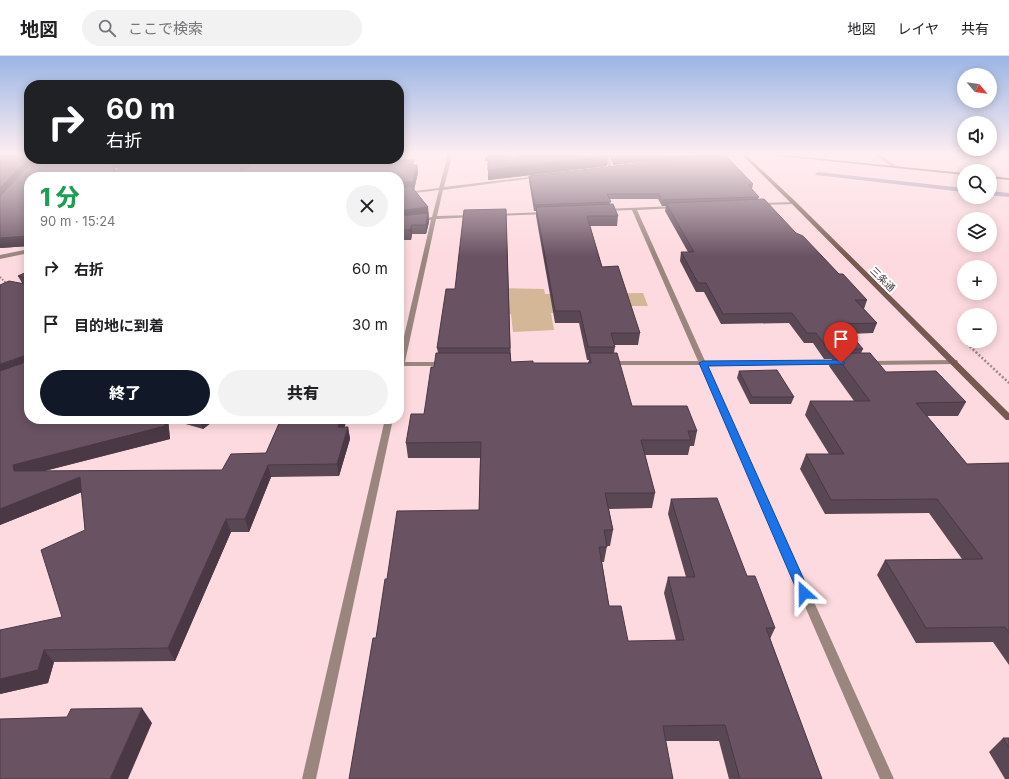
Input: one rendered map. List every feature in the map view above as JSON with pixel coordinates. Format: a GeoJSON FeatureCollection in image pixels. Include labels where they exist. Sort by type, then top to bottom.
{"type":"FeatureCollection","features":[{"type":"Feature","properties":{"kind":"street"},"geometry":{"type":"LineString","coordinates":[[404,193],[436,189]]}},
{"type":"Feature","properties":{"kind":"street"},"geometry":{"type":"LineString","coordinates":[[404,337],[441,189]]}},
{"type":"Feature","properties":{"kind":"street","name":"三条通"},"geometry":{"type":"LineString","coordinates":[[779,189],[1009,418]]}},
{"type":"Feature","properties":{"kind":"street"},"geometry":{"type":"LineString","coordinates":[[756,204],[794,203]]}},
{"type":"Feature","properties":{"kind":"street"},"geometry":{"type":"LineString","coordinates":[[599,210],[680,207]]}},
{"type":"Feature","properties":{"kind":"street"},"geometry":{"type":"LineString","coordinates":[[634,208],[887,779]]}},
{"type":"Feature","properties":{"kind":"street"},"geometry":{"type":"LineString","coordinates":[[489,215],[552,212]]}},
{"type":"Feature","properties":{"kind":"street"},"geometry":{"type":"LineString","coordinates":[[404,222],[434,218],[481,216]]}},
{"type":"Feature","properties":{"kind":"street"},"geometry":{"type":"LineString","coordinates":[[0,257],[24,252]]}},
{"type":"Feature","properties":{"kind":"street"},"geometry":{"type":"LineString","coordinates":[[862,363],[954,362]]}},
{"type":"Feature","properties":{"kind":"street"},"geometry":{"type":"LineString","coordinates":[[600,364],[846,363]]}},
{"type":"Feature","properties":{"kind":"street"},"geometry":{"type":"LineString","coordinates":[[404,364],[449,364]]}},
{"type":"Feature","properties":{"kind":"street"},"geometry":{"type":"LineString","coordinates":[[309,779],[388,424]]}},
{"type":"Feature","properties":{"kind":"path"},"geometry":{"type":"LineString","coordinates":[[0,277],[10,287]]}},
{"type":"Feature","properties":{"kind":"path"},"geometry":{"type":"LineString","coordinates":[[972,348],[1009,383]]}},
{"type":"Feature","properties":{"kind":"shaded area"},"geometry":{"type":"Polygon","coordinates":[[[489,288],[544,289],[545,294],[643,293],[648,306],[570,306],[571,313],[551,313],[554,330],[513,332],[511,314],[489,315],[489,288]]]}},
{"type":"Feature","properties":{"kind":"building"},"geometry":{"type":"Polygon","coordinates":[[[7,189],[24,189],[24,236],[0,238],[0,196],[7,189]]]}},
{"type":"Feature","properties":{"kind":"building"},"geometry":{"type":"Polygon","coordinates":[[[404,189],[413,189],[428,207],[404,210],[404,189]]]}},
{"type":"Feature","properties":{"kind":"building"},"geometry":{"type":"Polygon","coordinates":[[[532,189],[751,189],[759,197],[662,200],[659,194],[607,194],[611,202],[535,205],[532,189]]]}},
{"type":"Feature","properties":{"kind":"building"},"geometry":{"type":"Polygon","coordinates":[[[764,199],[796,233],[803,236],[839,274],[843,274],[867,300],[855,300],[877,323],[842,324],[863,349],[828,349],[816,333],[807,333],[792,313],[723,314],[706,283],[698,283],[681,252],[694,252],[666,203],[764,199]]]}},
{"type":"Feature","properties":{"kind":"building"},"geometry":{"type":"Polygon","coordinates":[[[613,204],[618,216],[587,216],[602,267],[618,266],[640,333],[611,333],[615,347],[588,347],[580,311],[555,311],[536,207],[613,204]]]}},
{"type":"Feature","properties":{"kind":"building"},"geometry":{"type":"Polygon","coordinates":[[[506,209],[510,348],[437,348],[446,289],[455,289],[464,210],[506,209]]]}},
{"type":"Feature","properties":{"kind":"building"},"geometry":{"type":"Polygon","coordinates":[[[428,213],[426,225],[412,225],[410,230],[404,230],[404,215],[428,213]]]}},
{"type":"Feature","properties":{"kind":"building"},"geometry":{"type":"Polygon","coordinates":[[[24,273],[24,278],[18,276],[24,273]]]}},
{"type":"Feature","properties":{"kind":"building"},"geometry":{"type":"Polygon","coordinates":[[[9,281],[24,284],[24,356],[0,364],[0,285],[9,281]]]}},
{"type":"Feature","properties":{"kind":"building"},"geometry":{"type":"Polygon","coordinates":[[[436,353],[510,353],[511,362],[533,361],[533,363],[591,363],[589,353],[617,353],[632,406],[687,406],[697,431],[688,431],[691,440],[641,440],[655,493],[605,493],[613,530],[604,530],[607,547],[599,547],[609,606],[621,606],[628,641],[684,640],[668,577],[695,577],[671,499],[717,498],[747,576],[755,576],[775,628],[766,628],[822,779],[740,779],[725,725],[663,726],[673,779],[349,779],[373,638],[376,638],[385,579],[387,579],[397,511],[479,510],[481,442],[406,443],[411,414],[424,414],[431,367],[434,367],[436,353]]]}},
{"type":"Feature","properties":{"kind":"building"},"geometry":{"type":"Polygon","coordinates":[[[834,353],[870,353],[886,372],[936,371],[966,402],[916,403],[967,464],[1009,463],[1009,633],[1005,627],[926,628],[885,560],[983,559],[937,499],[831,500],[806,454],[844,454],[810,401],[870,401],[834,353]]]}},
{"type":"Feature","properties":{"kind":"building"},"geometry":{"type":"Polygon","coordinates":[[[24,356],[24,424],[165,424],[165,426],[13,465],[14,471],[222,470],[231,454],[266,453],[279,424],[339,424],[338,427],[348,427],[337,464],[268,465],[245,519],[226,519],[168,648],[44,650],[38,670],[0,679],[0,630],[62,617],[41,550],[85,530],[80,477],[0,509],[0,371],[23,363],[24,356]]]}},
{"type":"Feature","properties":{"kind":"building"},"geometry":{"type":"Polygon","coordinates":[[[777,370],[794,397],[752,397],[739,371],[777,370]]]}},
{"type":"Feature","properties":{"kind":"building"},"geometry":{"type":"Polygon","coordinates":[[[142,708],[110,779],[0,779],[0,719],[67,717],[71,709],[142,708]]]}},
{"type":"Feature","properties":{"kind":"building"},"geometry":{"type":"Polygon","coordinates":[[[1003,738],[1009,738],[1009,748],[1003,738]]]}},
{"type":"Feature","properties":{"kind":"waterway"},"geometry":{"type":"LineString","coordinates":[[953,189],[957,189]]}},
{"type":"Feature","properties":{"kind":"waterway"},"geometry":{"type":"LineString","coordinates":[[997,194],[1009,195]]}},
{"type":"Feature","properties":{"kind":"route"},"geometry":{"type":"LineString","coordinates":[[804,593],[703,363],[841,363]]}}]}
